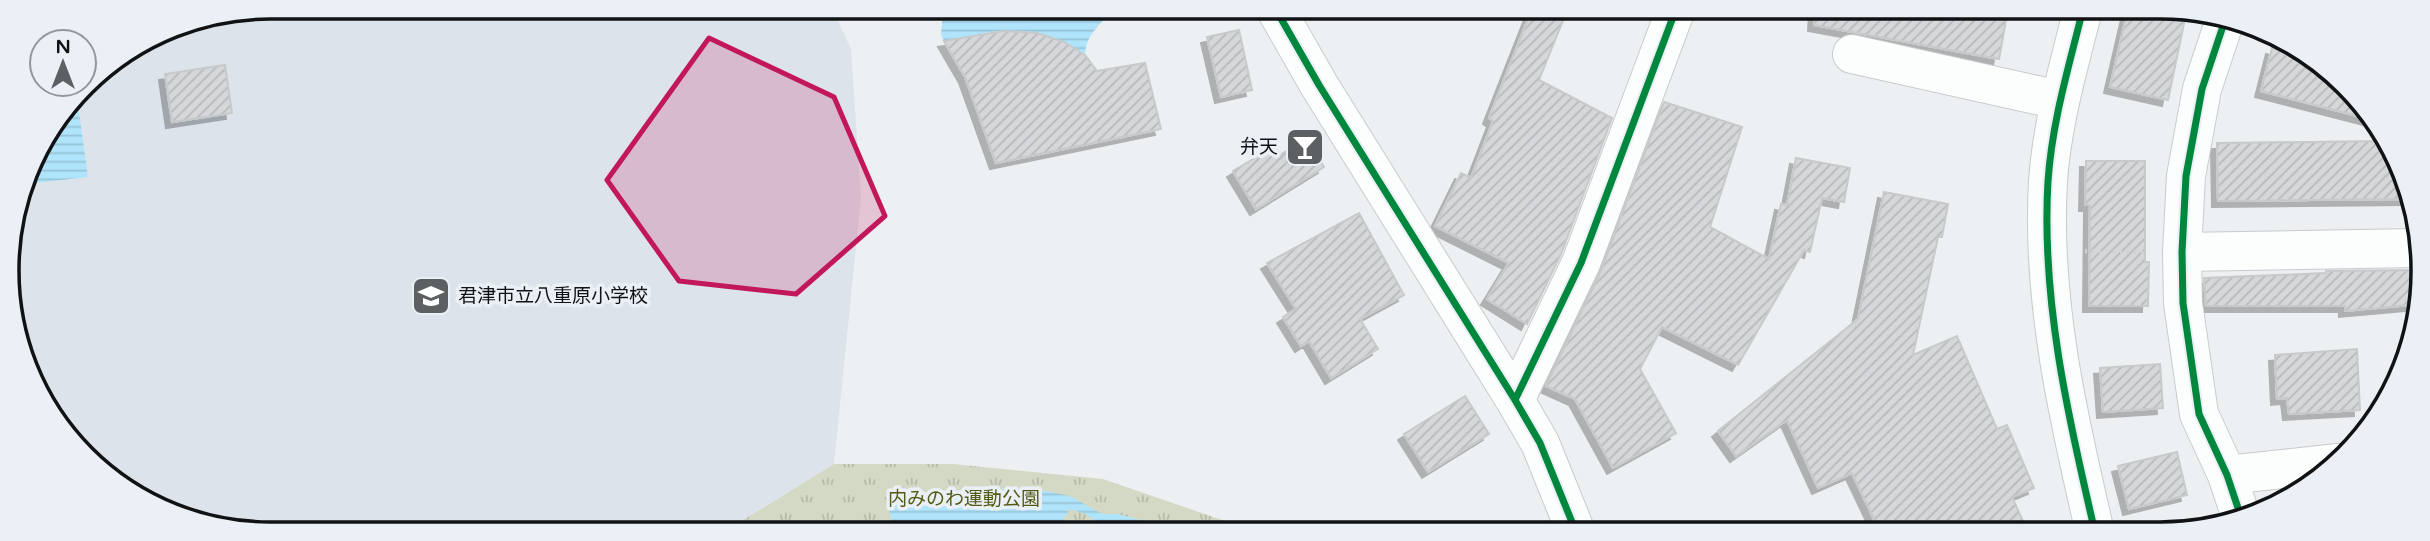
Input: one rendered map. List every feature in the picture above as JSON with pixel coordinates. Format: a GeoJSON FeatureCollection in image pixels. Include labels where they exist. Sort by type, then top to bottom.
{"type":"FeatureCollection","features":[{"type":"Feature","properties":{"kind":"street"},"geometry":{"type":"LineString","coordinates":[[1281,19],[1318,85],[1540,443],[1572,522]]}},
{"type":"Feature","properties":{"kind":"street"},"geometry":{"type":"LineString","coordinates":[[1515,400],[1581,263],[1672,19]]}},
{"type":"Feature","properties":{"kind":"street"},"geometry":{"type":"LineString","coordinates":[[2080,19],[2059,100],[2048,180],[2049,274],[2068,418],[2093,522]]}},
{"type":"Feature","properties":{"kind":"street"},"geometry":{"type":"LineString","coordinates":[[2225,28],[2202,89],[2186,176],[2182,252],[2183,303],[2199,414],[2227,475],[2238,509]]}},
{"type":"Feature","properties":{"kind":"street"},"geometry":{"type":"LineString","coordinates":[[1852,54],[2059,100]]}},
{"type":"Feature","properties":{"kind":"street"},"geometry":{"type":"LineString","coordinates":[[2182,252],[2410,248]]}},
{"type":"Feature","properties":{"kind":"street"},"geometry":{"type":"LineString","coordinates":[[2227,475],[2318,465]]}},
{"type":"Feature","properties":{"kind":"path"},"geometry":{"type":"LineString","coordinates":[[2075,251],[2182,252]]}},
{"type":"Feature","properties":{"kind":"highlighted area"},"geometry":{"type":"Polygon","coordinates":[[[709,38],[834,97],[885,216],[796,294],[679,281],[607,180],[709,38]]]}},
{"type":"Feature","properties":{"kind":"shaded area","name":"君津市立八重原小学校"},"geometry":{"type":"Polygon","coordinates":[[[837,19],[851,49],[861,198],[834,464],[740,522],[270,522],[238,520],[205,513],[174,503],[145,488],[118,470],[82,436],[53,396],[38,367],[21,303],[21,238],[28,205],[45,159],[71,118],[88,98],[98,98],[98,88],[105,82],[145,53],[174,38],[238,21],[837,19]]]}},
{"type":"Feature","properties":{"kind":"green space","name":"内みのわ運動公園"},"geometry":{"type":"Polygon","coordinates":[[[834,464],[953,464],[1103,479],[1223,522],[740,522],[834,464]]]}},
{"type":"Feature","properties":{"kind":"water"},"geometry":{"type":"Polygon","coordinates":[[[942,19],[1104,19],[1089,39],[1085,55],[1047,37],[1020,31],[979,35],[949,50],[941,35],[942,19]]]}},
{"type":"Feature","properties":{"kind":"water"},"geometry":{"type":"Polygon","coordinates":[[[79,109],[88,177],[35,183],[53,145],[79,109]]]}},
{"type":"Feature","properties":{"kind":"water"},"geometry":{"type":"Polygon","coordinates":[[[1031,488],[1070,496],[1102,514],[1117,514],[1147,522],[1097,522],[1086,514],[1070,509],[1064,522],[894,522],[887,503],[926,497],[991,497],[1001,489],[1031,488]]]}},
{"type":"Feature","properties":{"kind":"building"},"geometry":{"type":"Polygon","coordinates":[[[1528,19],[1564,19],[1539,80],[1612,118],[1561,254],[1527,324],[1487,299],[1509,263],[1435,226],[1461,173],[1471,178],[1493,121],[1489,118],[1528,19]]]}},
{"type":"Feature","properties":{"kind":"building"},"geometry":{"type":"Polygon","coordinates":[[[1814,19],[2006,19],[1999,59],[1814,25],[1814,19]]]}},
{"type":"Feature","properties":{"kind":"building"},"geometry":{"type":"Polygon","coordinates":[[[2126,19],[2185,21],[2168,100],[2110,87],[2126,19]]]}},
{"type":"Feature","properties":{"kind":"building"},"geometry":{"type":"Polygon","coordinates":[[[1239,30],[1252,90],[1221,97],[1207,37],[1239,30]]]}},
{"type":"Feature","properties":{"kind":"building"},"geometry":{"type":"Polygon","coordinates":[[[1003,31],[1037,33],[1064,42],[1085,55],[1097,71],[1145,63],[1161,129],[996,163],[965,77],[944,41],[1003,31]]]}},
{"type":"Feature","properties":{"kind":"building"},"geometry":{"type":"Polygon","coordinates":[[[2272,48],[2280,50],[2325,82],[2357,116],[2261,91],[2272,48]]]}},
{"type":"Feature","properties":{"kind":"building"},"geometry":{"type":"Polygon","coordinates":[[[225,65],[232,113],[172,122],[165,74],[225,65]]]}},
{"type":"Feature","properties":{"kind":"building"},"geometry":{"type":"Polygon","coordinates":[[[1664,102],[1742,127],[1710,227],[1769,259],[1781,204],[1787,205],[1796,158],[1850,168],[1844,202],[1822,198],[1810,252],[1804,250],[1738,365],[1662,327],[1640,369],[1676,433],[1613,468],[1575,399],[1546,386],[1601,271],[1664,102]]]}},
{"type":"Feature","properties":{"kind":"building"},"geometry":{"type":"Polygon","coordinates":[[[1306,138],[1324,167],[1256,209],[1233,171],[1275,146],[1280,155],[1306,138]]]}},
{"type":"Feature","properties":{"kind":"building"},"geometry":{"type":"Polygon","coordinates":[[[2375,141],[2392,174],[2400,199],[2218,201],[2217,143],[2375,141]]]}},
{"type":"Feature","properties":{"kind":"building"},"geometry":{"type":"Polygon","coordinates":[[[2086,161],[2145,161],[2148,306],[2089,306],[2090,205],[2085,205],[2086,161]]]}},
{"type":"Feature","properties":{"kind":"building"},"geometry":{"type":"Polygon","coordinates":[[[1884,192],[1948,204],[1942,237],[1938,237],[1913,355],[1957,336],[1997,429],[2007,425],[2034,488],[2012,497],[2023,522],[1875,522],[1852,473],[1818,488],[1787,420],[1736,456],[1718,431],[1858,319],[1884,192]]]}},
{"type":"Feature","properties":{"kind":"building"},"geometry":{"type":"Polygon","coordinates":[[[1359,213],[1404,295],[1360,319],[1378,349],[1331,378],[1309,341],[1301,346],[1283,317],[1296,309],[1267,263],[1359,213]]]}},
{"type":"Feature","properties":{"kind":"building"},"geometry":{"type":"Polygon","coordinates":[[[2411,270],[2409,305],[2345,311],[2345,306],[2206,306],[2204,278],[2326,271],[2411,270]]]}},
{"type":"Feature","properties":{"kind":"building"},"geometry":{"type":"Polygon","coordinates":[[[2357,349],[2360,410],[2289,414],[2287,398],[2277,399],[2275,355],[2357,349]]]}},
{"type":"Feature","properties":{"kind":"building"},"geometry":{"type":"Polygon","coordinates":[[[2160,364],[2163,408],[2103,412],[2100,368],[2160,364]]]}},
{"type":"Feature","properties":{"kind":"building"},"geometry":{"type":"Polygon","coordinates":[[[1465,396],[1489,434],[1428,472],[1404,434],[1465,396]]]}},
{"type":"Feature","properties":{"kind":"building"},"geometry":{"type":"Polygon","coordinates":[[[2177,452],[2187,495],[2129,509],[2118,466],[2177,452]]]}},
{"type":"Feature","properties":{"kind":"cycle path"},"geometry":{"type":"LineString","coordinates":[[1281,19],[1319,85],[1540,443],[1572,522]]}},
{"type":"Feature","properties":{"kind":"cycle path"},"geometry":{"type":"LineString","coordinates":[[1515,400],[1581,263],[1672,19]]}},
{"type":"Feature","properties":{"kind":"cycle path"},"geometry":{"type":"LineString","coordinates":[[2081,19],[2053,137],[2047,225],[2059,358],[2093,522]]}},
{"type":"Feature","properties":{"kind":"cycle path"},"geometry":{"type":"LineString","coordinates":[[2223,27],[2202,89],[2186,176],[2182,252],[2183,303],[2199,414],[2227,475],[2238,509]]}},
{"type":"Feature","properties":{"kind":"place","name":"弁天"},"geometry":{"type":"Point","coordinates":[1305,147]}},
{"type":"Feature","properties":{"kind":"place","name":"君津市立八重原小学校"},"geometry":{"type":"Point","coordinates":[431,296]}}]}
